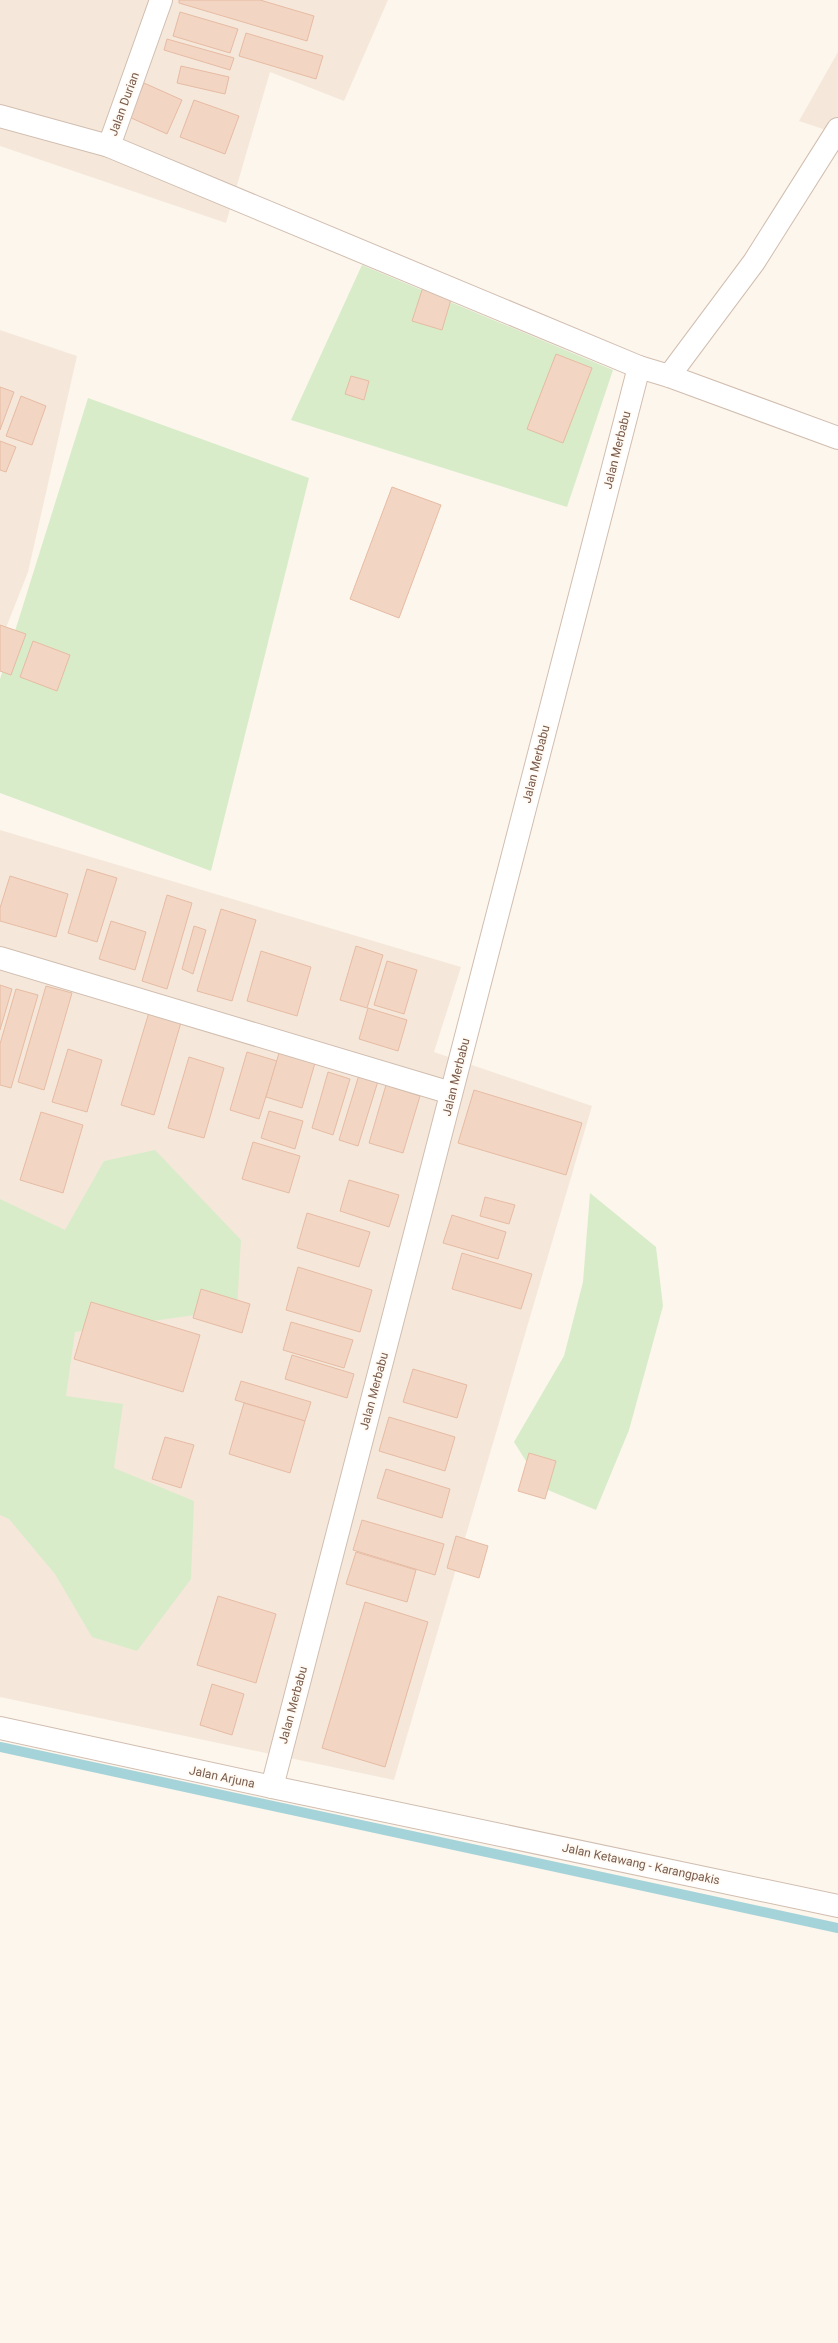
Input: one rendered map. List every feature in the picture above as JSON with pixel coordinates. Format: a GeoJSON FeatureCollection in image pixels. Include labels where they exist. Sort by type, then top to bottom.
{"type":"FeatureCollection","features":[{"type":"Feature","properties":{"kind":"street","name":"Jalan Durian"},"geometry":{"type":"LineString","coordinates":[[0,116],[109,146],[161,0]]}},
{"type":"Feature","properties":{"kind":"street"},"geometry":{"type":"LineString","coordinates":[[669,376],[754,262],[838,129]]}},
{"type":"Feature","properties":{"kind":"street"},"geometry":{"type":"LineString","coordinates":[[109,146],[639,367],[669,376],[838,438]]}},
{"type":"Feature","properties":{"kind":"street","name":"Jalan Merbabu"},"geometry":{"type":"LineString","coordinates":[[272,1787],[639,367]]}},
{"type":"Feature","properties":{"kind":"street"},"geometry":{"type":"LineString","coordinates":[[0,958],[451,1093]]}},
{"type":"Feature","properties":{"kind":"street","name":"Jalan Arjuna"},"geometry":{"type":"LineString","coordinates":[[0,1728],[444,1823]]}},
{"type":"Feature","properties":{"kind":"street","name":"Jalan Ketawang - Karangpakis"},"geometry":{"type":"LineString","coordinates":[[444,1823],[838,1906]]}},
{"type":"Feature","properties":{"kind":"shaded area"},"geometry":{"type":"Polygon","coordinates":[[[0,0],[388,0],[344,101],[270,72],[226,223],[0,146],[0,0]]]}},
{"type":"Feature","properties":{"kind":"shaded area"},"geometry":{"type":"Polygon","coordinates":[[[838,52],[838,134],[799,121],[838,52]]]}},
{"type":"Feature","properties":{"kind":"shaded area"},"geometry":{"type":"Polygon","coordinates":[[[0,330],[77,356],[28,572],[0,643],[0,330]]]}},
{"type":"Feature","properties":{"kind":"shaded area"},"geometry":{"type":"Polygon","coordinates":[[[0,830],[461,967],[434,1052],[592,1106],[394,1780],[0,1697],[0,830]]]}},
{"type":"Feature","properties":{"kind":"green space"},"geometry":{"type":"Polygon","coordinates":[[[362,265],[613,370],[567,507],[291,420],[362,265]]]}},
{"type":"Feature","properties":{"kind":"green space"},"geometry":{"type":"Polygon","coordinates":[[[88,398],[309,478],[211,871],[0,793],[0,679],[88,398]]]}},
{"type":"Feature","properties":{"kind":"green space"},"geometry":{"type":"Polygon","coordinates":[[[155,1150],[241,1240],[237,1309],[75,1332],[66,1396],[123,1404],[114,1468],[194,1501],[191,1579],[137,1651],[92,1637],[55,1574],[9,1519],[0,1515],[0,1199],[65,1230],[104,1161],[155,1150]]]}},
{"type":"Feature","properties":{"kind":"green space"},"geometry":{"type":"Polygon","coordinates":[[[590,1193],[656,1247],[663,1306],[629,1430],[596,1510],[543,1488],[514,1442],[564,1356],[583,1282],[590,1193]]]}},
{"type":"Feature","properties":{"kind":"building"},"geometry":{"type":"Polygon","coordinates":[[[179,0],[260,0],[314,16],[307,41],[179,3],[179,0]]]}},
{"type":"Feature","properties":{"kind":"building"},"geometry":{"type":"Polygon","coordinates":[[[180,12],[238,29],[230,53],[173,36],[180,12]]]}},
{"type":"Feature","properties":{"kind":"building"},"geometry":{"type":"Polygon","coordinates":[[[246,33],[323,56],[316,79],[239,56],[246,33]]]}},
{"type":"Feature","properties":{"kind":"building"},"geometry":{"type":"Polygon","coordinates":[[[167,39],[234,58],[230,70],[164,50],[167,39]]]}},
{"type":"Feature","properties":{"kind":"building"},"geometry":{"type":"Polygon","coordinates":[[[181,66],[229,77],[225,94],[177,83],[181,66]]]}},
{"type":"Feature","properties":{"kind":"building"},"geometry":{"type":"Polygon","coordinates":[[[144,83],[182,100],[167,134],[129,117],[144,83]]]}},
{"type":"Feature","properties":{"kind":"building"},"geometry":{"type":"Polygon","coordinates":[[[194,100],[239,116],[225,154],[180,137],[194,100]]]}},
{"type":"Feature","properties":{"kind":"building"},"geometry":{"type":"Polygon","coordinates":[[[423,287],[452,296],[442,330],[412,321],[423,287]]]}},
{"type":"Feature","properties":{"kind":"building"},"geometry":{"type":"Polygon","coordinates":[[[556,354],[592,368],[563,443],[527,429],[556,354]]]}},
{"type":"Feature","properties":{"kind":"building"},"geometry":{"type":"Polygon","coordinates":[[[351,376],[369,381],[364,400],[345,394],[351,376]]]}},
{"type":"Feature","properties":{"kind":"building"},"geometry":{"type":"Polygon","coordinates":[[[0,387],[14,392],[0,430],[0,387]]]}},
{"type":"Feature","properties":{"kind":"building"},"geometry":{"type":"Polygon","coordinates":[[[21,396],[46,406],[32,445],[6,436],[21,396]]]}},
{"type":"Feature","properties":{"kind":"building"},"geometry":{"type":"Polygon","coordinates":[[[0,441],[16,447],[6,472],[0,470],[0,441]]]}},
{"type":"Feature","properties":{"kind":"building"},"geometry":{"type":"Polygon","coordinates":[[[392,487],[441,505],[399,618],[350,599],[392,487]]]}},
{"type":"Feature","properties":{"kind":"building"},"geometry":{"type":"Polygon","coordinates":[[[0,625],[26,634],[11,675],[0,671],[0,625]]]}},
{"type":"Feature","properties":{"kind":"building"},"geometry":{"type":"Polygon","coordinates":[[[33,641],[70,655],[57,691],[20,677],[33,641]]]}},
{"type":"Feature","properties":{"kind":"building"},"geometry":{"type":"Polygon","coordinates":[[[87,869],[117,878],[97,942],[68,933],[87,869]]]}},
{"type":"Feature","properties":{"kind":"building"},"geometry":{"type":"Polygon","coordinates":[[[10,876],[68,894],[56,937],[0,921],[0,908],[10,876]]]}},
{"type":"Feature","properties":{"kind":"building"},"geometry":{"type":"Polygon","coordinates":[[[167,895],[192,903],[167,989],[142,981],[167,895]]]}},
{"type":"Feature","properties":{"kind":"building"},"geometry":{"type":"Polygon","coordinates":[[[221,909],[256,920],[232,1001],[197,991],[221,909]]]}},
{"type":"Feature","properties":{"kind":"building"},"geometry":{"type":"Polygon","coordinates":[[[111,921],[146,932],[135,970],[99,959],[111,921]]]}},
{"type":"Feature","properties":{"kind":"building"},"geometry":{"type":"Polygon","coordinates":[[[194,926],[206,930],[193,974],[182,969],[194,926]]]}},
{"type":"Feature","properties":{"kind":"building"},"geometry":{"type":"Polygon","coordinates":[[[356,946],[383,955],[367,1008],[340,1000],[356,946]]]}},
{"type":"Feature","properties":{"kind":"building"},"geometry":{"type":"Polygon","coordinates":[[[261,951],[311,967],[297,1016],[247,1001],[261,951]]]}},
{"type":"Feature","properties":{"kind":"building"},"geometry":{"type":"Polygon","coordinates":[[[387,961],[417,970],[404,1014],[374,1005],[387,961]]]}},
{"type":"Feature","properties":{"kind":"building"},"geometry":{"type":"Polygon","coordinates":[[[0,985],[12,989],[0,1030],[0,985]]]}},
{"type":"Feature","properties":{"kind":"building"},"geometry":{"type":"Polygon","coordinates":[[[46,986],[72,993],[44,1090],[18,1082],[46,986]]]}},
{"type":"Feature","properties":{"kind":"building"},"geometry":{"type":"Polygon","coordinates":[[[16,989],[38,995],[11,1088],[0,1085],[0,1044],[16,989]]]}},
{"type":"Feature","properties":{"kind":"building"},"geometry":{"type":"Polygon","coordinates":[[[368,1008],[407,1020],[398,1051],[359,1039],[368,1008]]]}},
{"type":"Feature","properties":{"kind":"building"},"geometry":{"type":"Polygon","coordinates":[[[150,1009],[182,1019],[154,1115],[121,1105],[150,1009]]]}},
{"type":"Feature","properties":{"kind":"building"},"geometry":{"type":"Polygon","coordinates":[[[68,1049],[102,1060],[87,1112],[52,1102],[68,1049]]]}},
{"type":"Feature","properties":{"kind":"building"},"geometry":{"type":"Polygon","coordinates":[[[247,1052],[277,1061],[259,1119],[230,1110],[247,1052]]]}},
{"type":"Feature","properties":{"kind":"building"},"geometry":{"type":"Polygon","coordinates":[[[279,1053],[315,1063],[302,1108],[266,1097],[279,1053]]]}},
{"type":"Feature","properties":{"kind":"building"},"geometry":{"type":"Polygon","coordinates":[[[189,1057],[224,1068],[204,1138],[168,1128],[189,1057]]]}},
{"type":"Feature","properties":{"kind":"building"},"geometry":{"type":"Polygon","coordinates":[[[328,1072],[350,1079],[333,1135],[312,1128],[328,1072]]]}},
{"type":"Feature","properties":{"kind":"building"},"geometry":{"type":"Polygon","coordinates":[[[359,1075],[378,1081],[358,1146],[339,1140],[359,1075]]]}},
{"type":"Feature","properties":{"kind":"building"},"geometry":{"type":"Polygon","coordinates":[[[386,1085],[420,1096],[403,1153],[369,1143],[386,1085]]]}},
{"type":"Feature","properties":{"kind":"building"},"geometry":{"type":"Polygon","coordinates":[[[474,1090],[582,1123],[566,1175],[458,1143],[474,1090]]]}},
{"type":"Feature","properties":{"kind":"building"},"geometry":{"type":"Polygon","coordinates":[[[269,1111],[303,1121],[295,1149],[261,1138],[269,1111]]]}},
{"type":"Feature","properties":{"kind":"building"},"geometry":{"type":"Polygon","coordinates":[[[41,1112],[83,1125],[63,1193],[20,1180],[41,1112]]]}},
{"type":"Feature","properties":{"kind":"building"},"geometry":{"type":"Polygon","coordinates":[[[253,1142],[300,1156],[289,1193],[242,1179],[253,1142]]]}},
{"type":"Feature","properties":{"kind":"building"},"geometry":{"type":"Polygon","coordinates":[[[349,1180],[399,1195],[389,1227],[340,1211],[349,1180]]]}},
{"type":"Feature","properties":{"kind":"building"},"geometry":{"type":"Polygon","coordinates":[[[485,1197],[515,1205],[509,1224],[480,1216],[485,1197]]]}},
{"type":"Feature","properties":{"kind":"building"},"geometry":{"type":"Polygon","coordinates":[[[307,1213],[370,1232],[359,1267],[297,1248],[307,1213]]]}},
{"type":"Feature","properties":{"kind":"building"},"geometry":{"type":"Polygon","coordinates":[[[452,1215],[506,1232],[498,1259],[443,1243],[452,1215]]]}},
{"type":"Feature","properties":{"kind":"building"},"geometry":{"type":"Polygon","coordinates":[[[462,1253],[532,1274],[521,1309],[452,1289],[462,1253]]]}},
{"type":"Feature","properties":{"kind":"building"},"geometry":{"type":"Polygon","coordinates":[[[298,1267],[372,1290],[360,1332],[286,1310],[298,1267]]]}},
{"type":"Feature","properties":{"kind":"building"},"geometry":{"type":"Polygon","coordinates":[[[201,1289],[250,1304],[242,1333],[193,1318],[201,1289]]]}},
{"type":"Feature","properties":{"kind":"building"},"geometry":{"type":"Polygon","coordinates":[[[91,1302],[200,1335],[183,1392],[74,1359],[91,1302]]]}},
{"type":"Feature","properties":{"kind":"building"},"geometry":{"type":"Polygon","coordinates":[[[291,1322],[353,1340],[344,1368],[283,1350],[291,1322]]]}},
{"type":"Feature","properties":{"kind":"building"},"geometry":{"type":"Polygon","coordinates":[[[292,1355],[354,1374],[347,1398],[285,1379],[292,1355]]]}},
{"type":"Feature","properties":{"kind":"building"},"geometry":{"type":"Polygon","coordinates":[[[413,1369],[467,1385],[457,1418],[403,1402],[413,1369]]]}},
{"type":"Feature","properties":{"kind":"building"},"geometry":{"type":"Polygon","coordinates":[[[241,1381],[311,1402],[305,1421],[235,1400],[241,1381]]]}},
{"type":"Feature","properties":{"kind":"building"},"geometry":{"type":"Polygon","coordinates":[[[244,1403],[305,1421],[290,1473],[229,1454],[244,1403]]]}},
{"type":"Feature","properties":{"kind":"building"},"geometry":{"type":"Polygon","coordinates":[[[389,1417],[455,1437],[445,1471],[379,1451],[389,1417]]]}},
{"type":"Feature","properties":{"kind":"building"},"geometry":{"type":"Polygon","coordinates":[[[165,1437],[194,1445],[181,1488],[152,1479],[165,1437]]]}},
{"type":"Feature","properties":{"kind":"building"},"geometry":{"type":"Polygon","coordinates":[[[529,1453],[556,1461],[545,1499],[518,1491],[529,1453]]]}},
{"type":"Feature","properties":{"kind":"building"},"geometry":{"type":"Polygon","coordinates":[[[386,1469],[450,1489],[442,1518],[377,1498],[386,1469]]]}},
{"type":"Feature","properties":{"kind":"building"},"geometry":{"type":"Polygon","coordinates":[[[362,1520],[444,1544],[435,1575],[353,1550],[362,1520]]]}},
{"type":"Feature","properties":{"kind":"building"},"geometry":{"type":"Polygon","coordinates":[[[456,1536],[488,1546],[479,1578],[447,1568],[456,1536]]]}},
{"type":"Feature","properties":{"kind":"building"},"geometry":{"type":"Polygon","coordinates":[[[356,1552],[416,1570],[407,1602],[346,1584],[356,1552]]]}},
{"type":"Feature","properties":{"kind":"building"},"geometry":{"type":"Polygon","coordinates":[[[218,1596],[276,1614],[256,1683],[197,1665],[218,1596]]]}},
{"type":"Feature","properties":{"kind":"building"},"geometry":{"type":"Polygon","coordinates":[[[365,1602],[428,1622],[385,1767],[322,1748],[365,1602]]]}},
{"type":"Feature","properties":{"kind":"building"},"geometry":{"type":"Polygon","coordinates":[[[212,1684],[244,1694],[232,1735],[200,1725],[212,1684]]]}},
{"type":"Feature","properties":{"kind":"waterway"},"geometry":{"type":"LineString","coordinates":[[0,1747],[838,1928]]}}]}
